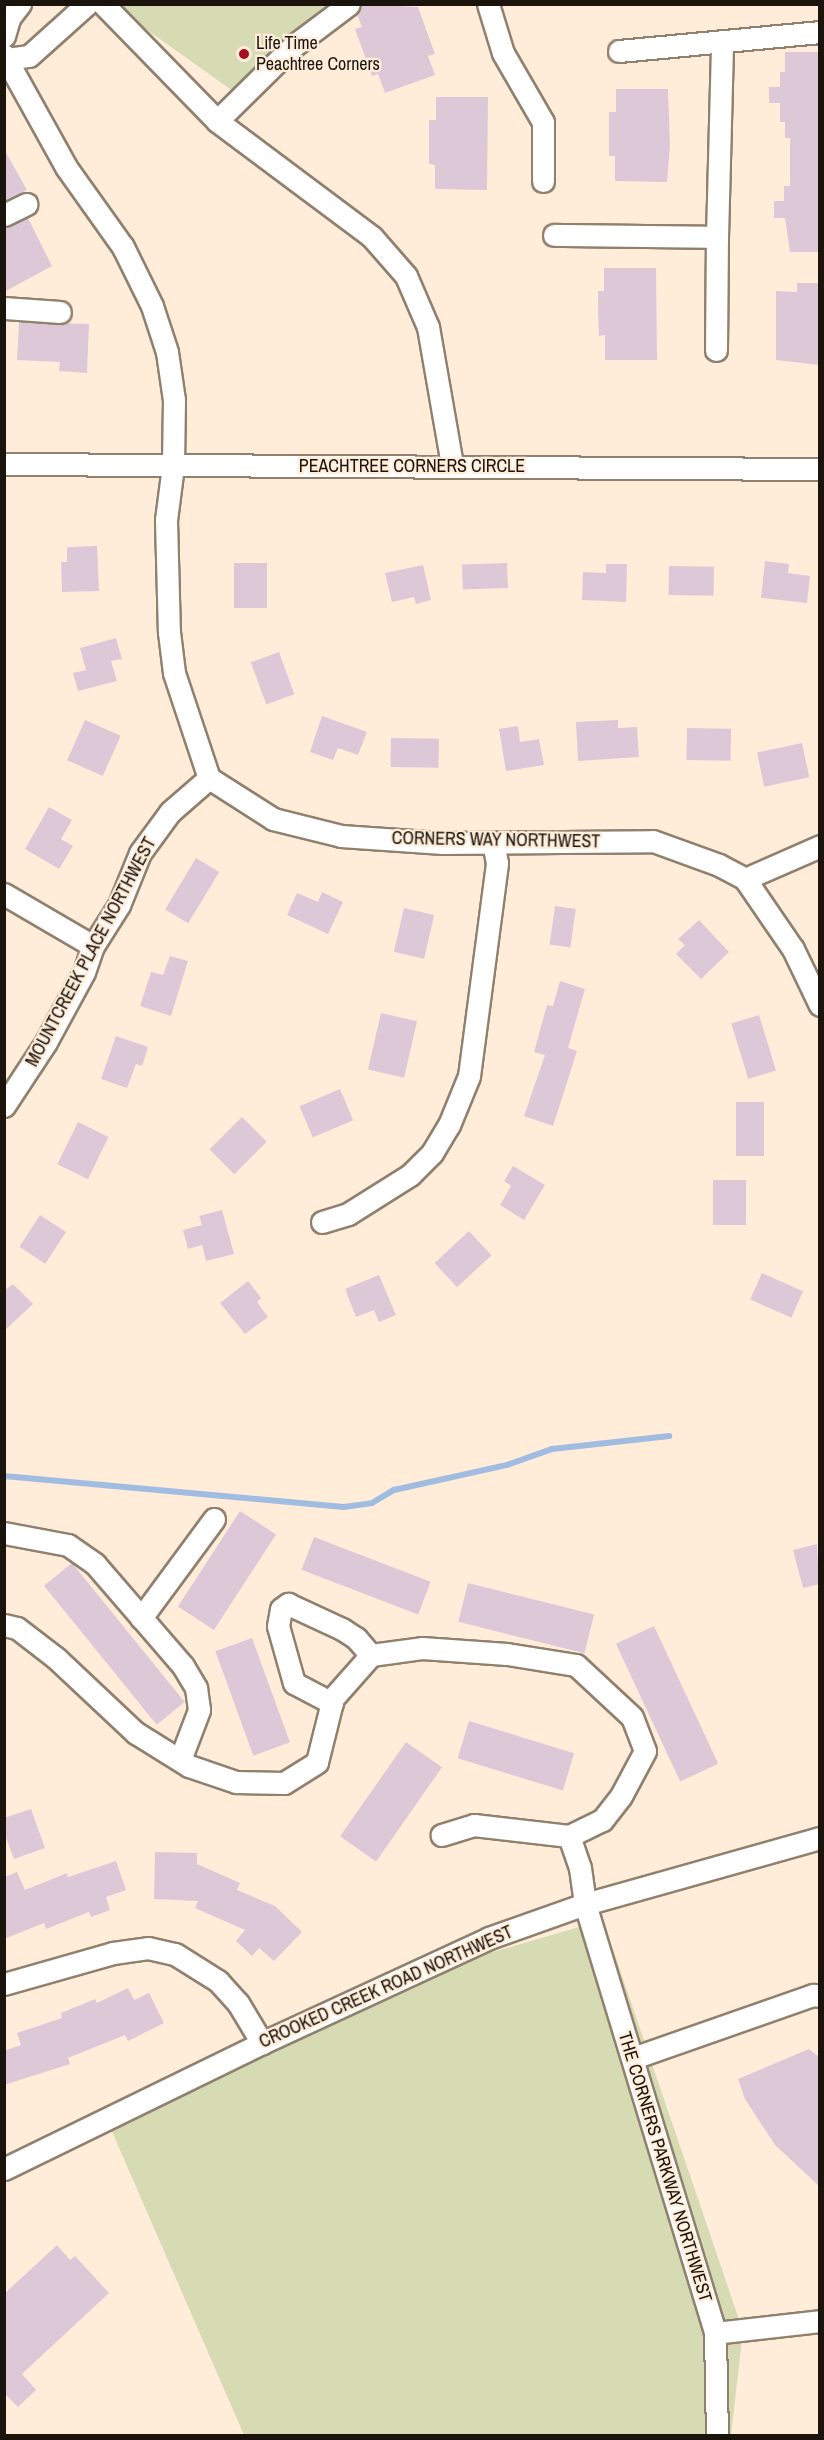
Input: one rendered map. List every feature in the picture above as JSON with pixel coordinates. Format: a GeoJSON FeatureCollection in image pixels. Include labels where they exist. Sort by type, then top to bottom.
{"type":"FeatureCollection","features":[{"type":"Feature","properties":{"kind":"street"},"geometry":{"type":"LineString","coordinates":[[4,36],[9,18],[20,4]]}},
{"type":"Feature","properties":{"kind":"street"},"geometry":{"type":"LineString","coordinates":[[87,4],[29,56],[6,57],[66,167],[123,247],[152,306],[167,352],[173,390],[173,466],[166,520],[169,632],[174,673],[209,777]]}},
{"type":"Feature","properties":{"kind":"street"},"geometry":{"type":"LineString","coordinates":[[103,4],[217,121],[372,237],[406,276],[428,327],[452,465]]}},
{"type":"Feature","properties":{"kind":"street"},"geometry":{"type":"LineString","coordinates":[[217,121],[292,47],[349,4]]}},
{"type":"Feature","properties":{"kind":"street"},"geometry":{"type":"LineString","coordinates":[[488,4],[510,66],[543,122],[543,181]]}},
{"type":"Feature","properties":{"kind":"street"},"geometry":{"type":"LineString","coordinates":[[619,51],[819,32]]}},
{"type":"Feature","properties":{"kind":"street"},"geometry":{"type":"LineString","coordinates":[[716,350],[722,41]]}},
{"type":"Feature","properties":{"kind":"street"},"geometry":{"type":"LineString","coordinates":[[4,215],[27,204]]}},
{"type":"Feature","properties":{"kind":"street"},"geometry":{"type":"LineString","coordinates":[[554,235],[717,237]]}},
{"type":"Feature","properties":{"kind":"street"},"geometry":{"type":"LineString","coordinates":[[4,308],[60,312]]}},
{"type":"Feature","properties":{"kind":"street","name":"PEACHTREE CORNERS CIRCLE"},"geometry":{"type":"LineString","coordinates":[[4,464],[819,469]]}},
{"type":"Feature","properties":{"kind":"street","name":"CORNERS WAY NORTHWEST"},"geometry":{"type":"LineString","coordinates":[[209,777],[273,819],[341,836],[493,842],[653,841],[745,879]]}},
{"type":"Feature","properties":{"kind":"street","name":"MOUNTCREEK PLACE NORTHWEST"},"geometry":{"type":"LineString","coordinates":[[4,1106],[46,1042],[84,972],[93,946],[119,905],[140,853],[170,812],[209,777]]}},
{"type":"Feature","properties":{"kind":"street"},"geometry":{"type":"LineString","coordinates":[[322,1222],[348,1214],[410,1174],[432,1153],[449,1125],[469,1076],[497,863],[493,842]]}},
{"type":"Feature","properties":{"kind":"street"},"geometry":{"type":"LineString","coordinates":[[819,846],[745,879],[793,949],[819,1005]]}},
{"type":"Feature","properties":{"kind":"street"},"geometry":{"type":"LineString","coordinates":[[4,894],[93,946]]}},
{"type":"Feature","properties":{"kind":"street"},"geometry":{"type":"LineString","coordinates":[[141,1618],[214,1520]]}},
{"type":"Feature","properties":{"kind":"street"},"geometry":{"type":"LineString","coordinates":[[4,1533],[68,1545],[94,1564],[141,1618],[196,1688],[199,1710],[180,1760]]}},
{"type":"Feature","properties":{"kind":"street"},"geometry":{"type":"LineString","coordinates":[[332,1703],[294,1683],[278,1626],[280,1609],[288,1604],[342,1629],[356,1638],[371,1655]]}},
{"type":"Feature","properties":{"kind":"street"},"geometry":{"type":"LineString","coordinates":[[4,1624],[17,1628],[56,1658],[136,1733],[180,1760],[236,1782],[284,1783],[317,1762],[332,1703],[371,1655],[422,1648],[507,1654],[576,1665],[632,1717],[645,1751],[621,1796],[602,1820],[569,1836],[474,1825],[441,1835]]}},
{"type":"Feature","properties":{"kind":"street","name":"THE CORNERS PARKWAY NORTHWEST"},"geometry":{"type":"LineString","coordinates":[[569,1836],[580,1868],[585,1904],[715,2333],[717,2436]]}},
{"type":"Feature","properties":{"kind":"street","name":"CROOKED CREEK ROAD NORTHWEST"},"geometry":{"type":"LineString","coordinates":[[4,2169],[450,1954],[585,1904],[819,1838]]}},
{"type":"Feature","properties":{"kind":"street"},"geometry":{"type":"LineString","coordinates":[[4,1984],[113,1953],[148,1948],[176,1954],[218,1981],[238,2003],[262,2043]]}},
{"type":"Feature","properties":{"kind":"street"},"geometry":{"type":"LineString","coordinates":[[633,2058],[813,1995],[819,1996]]}},
{"type":"Feature","properties":{"kind":"street"},"geometry":{"type":"LineString","coordinates":[[715,2333],[819,2321]]}},
{"type":"Feature","properties":{"kind":"green space","name":"Life Time Peachtree Corners"},"geometry":{"type":"Polygon","coordinates":[[[112,5],[361,5],[251,104],[112,5]]]}},
{"type":"Feature","properties":{"kind":"green space"},"geometry":{"type":"Polygon","coordinates":[[[603,1920],[743,2331],[731,2435],[244,2435],[110,2127],[397,1980],[603,1920]]]}},
{"type":"Feature","properties":{"kind":"building"},"geometry":{"type":"Polygon","coordinates":[[[361,4],[418,7],[435,54],[428,56],[435,75],[385,93],[378,74],[372,76],[355,29],[362,27],[357,14],[361,4]]]}},
{"type":"Feature","properties":{"kind":"building"},"geometry":{"type":"Polygon","coordinates":[[[785,52],[819,52],[819,252],[790,252],[785,218],[774,218],[774,201],[784,201],[784,186],[790,186],[790,138],[785,138],[785,122],[780,122],[780,103],[769,103],[769,87],[780,87],[780,72],[785,72],[785,52]]]}},
{"type":"Feature","properties":{"kind":"building"},"geometry":{"type":"Polygon","coordinates":[[[616,89],[668,89],[670,145],[667,182],[615,181],[615,156],[609,156],[609,112],[616,112],[616,89]]]}},
{"type":"Feature","properties":{"kind":"building"},"geometry":{"type":"Polygon","coordinates":[[[436,97],[488,97],[487,190],[435,189],[435,165],[429,164],[429,120],[436,120],[436,97]]]}},
{"type":"Feature","properties":{"kind":"building"},"geometry":{"type":"Polygon","coordinates":[[[4,149],[27,190],[4,201],[4,149]]]}},
{"type":"Feature","properties":{"kind":"building"},"geometry":{"type":"Polygon","coordinates":[[[28,218],[52,266],[4,292],[4,228],[28,218]]]}},
{"type":"Feature","properties":{"kind":"building"},"geometry":{"type":"Polygon","coordinates":[[[604,268],[656,268],[657,360],[605,360],[605,335],[599,336],[598,310],[598,291],[604,291],[604,268]]]}},
{"type":"Feature","properties":{"kind":"building"},"geometry":{"type":"Polygon","coordinates":[[[797,283],[819,283],[819,365],[776,360],[776,291],[797,292],[797,283]]]}},
{"type":"Feature","properties":{"kind":"building"},"geometry":{"type":"Polygon","coordinates":[[[19,322],[89,324],[87,373],[59,371],[60,362],[17,360],[19,322]]]}},
{"type":"Feature","properties":{"kind":"building"},"geometry":{"type":"Polygon","coordinates":[[[97,546],[99,591],[62,592],[61,562],[67,562],[67,547],[97,546]]]}},
{"type":"Feature","properties":{"kind":"building"},"geometry":{"type":"Polygon","coordinates":[[[765,561],[789,564],[788,573],[810,576],[807,603],[761,598],[765,561]]]}},
{"type":"Feature","properties":{"kind":"building"},"geometry":{"type":"Polygon","coordinates":[[[234,563],[267,563],[267,608],[234,608],[234,563]]]}},
{"type":"Feature","properties":{"kind":"building"},"geometry":{"type":"Polygon","coordinates":[[[507,563],[508,588],[463,590],[462,565],[507,563]]]}},
{"type":"Feature","properties":{"kind":"building"},"geometry":{"type":"Polygon","coordinates":[[[606,564],[627,564],[626,602],[582,600],[583,572],[606,573],[606,564]]]}},
{"type":"Feature","properties":{"kind":"building"},"geometry":{"type":"Polygon","coordinates":[[[423,565],[431,600],[416,604],[414,597],[392,602],[385,573],[423,565]]]}},
{"type":"Feature","properties":{"kind":"building"},"geometry":{"type":"Polygon","coordinates":[[[669,566],[714,567],[713,596],[668,595],[669,566]]]}},
{"type":"Feature","properties":{"kind":"building"},"geometry":{"type":"Polygon","coordinates":[[[116,638],[122,659],[111,661],[117,681],[78,691],[73,673],[86,670],[80,648],[116,638]]]}},
{"type":"Feature","properties":{"kind":"building"},"geometry":{"type":"Polygon","coordinates":[[[279,652],[294,694],[266,705],[251,662],[279,652]]]}},
{"type":"Feature","properties":{"kind":"building"},"geometry":{"type":"Polygon","coordinates":[[[322,716],[367,732],[358,755],[338,748],[333,760],[310,752],[322,716]]]}},
{"type":"Feature","properties":{"kind":"building"},"geometry":{"type":"Polygon","coordinates":[[[85,720],[121,736],[103,776],[67,760],[85,720]]]}},
{"type":"Feature","properties":{"kind":"building"},"geometry":{"type":"Polygon","coordinates":[[[618,720],[618,728],[637,727],[639,757],[578,761],[576,722],[618,720]]]}},
{"type":"Feature","properties":{"kind":"building"},"geometry":{"type":"Polygon","coordinates":[[[518,726],[520,742],[539,739],[544,765],[506,771],[499,729],[518,726]]]}},
{"type":"Feature","properties":{"kind":"building"},"geometry":{"type":"Polygon","coordinates":[[[687,728],[731,729],[730,761],[686,760],[687,728]]]}},
{"type":"Feature","properties":{"kind":"building"},"geometry":{"type":"Polygon","coordinates":[[[391,738],[439,739],[438,768],[390,767],[391,738]]]}},
{"type":"Feature","properties":{"kind":"building"},"geometry":{"type":"Polygon","coordinates":[[[802,743],[809,777],[764,787],[757,753],[802,743]]]}},
{"type":"Feature","properties":{"kind":"building"},"geometry":{"type":"Polygon","coordinates":[[[49,807],[72,820],[61,839],[73,846],[59,869],[25,849],[49,807]]]}},
{"type":"Feature","properties":{"kind":"building"},"geometry":{"type":"Polygon","coordinates":[[[196,858],[219,872],[188,923],[165,909],[196,858]]]}},
{"type":"Feature","properties":{"kind":"building"},"geometry":{"type":"Polygon","coordinates":[[[322,892],[343,902],[328,934],[287,915],[297,893],[318,902],[322,892]]]}},
{"type":"Feature","properties":{"kind":"building"},"geometry":{"type":"Polygon","coordinates":[[[555,906],[576,909],[570,948],[550,945],[555,906]]]}},
{"type":"Feature","properties":{"kind":"building"},"geometry":{"type":"Polygon","coordinates":[[[404,908],[434,915],[424,959],[394,952],[404,908]]]}},
{"type":"Feature","properties":{"kind":"building"},"geometry":{"type":"Polygon","coordinates":[[[699,920],[729,952],[701,979],[676,954],[685,945],[678,939],[699,920]]]}},
{"type":"Feature","properties":{"kind":"building"},"geometry":{"type":"Polygon","coordinates":[[[170,956],[188,961],[171,1016],[140,1006],[151,972],[163,975],[170,956]]]}},
{"type":"Feature","properties":{"kind":"building"},"geometry":{"type":"Polygon","coordinates":[[[560,981],[585,989],[568,1048],[577,1051],[553,1126],[524,1116],[545,1055],[534,1052],[547,1005],[553,1006],[560,981]]]}},
{"type":"Feature","properties":{"kind":"building"},"geometry":{"type":"Polygon","coordinates":[[[381,1013],[417,1021],[404,1078],[368,1070],[381,1013]]]}},
{"type":"Feature","properties":{"kind":"building"},"geometry":{"type":"Polygon","coordinates":[[[759,1015],[776,1070],[748,1079],[731,1023],[759,1015]]]}},
{"type":"Feature","properties":{"kind":"building"},"geometry":{"type":"Polygon","coordinates":[[[116,1036],[148,1047],[142,1066],[136,1064],[127,1088],[101,1079],[116,1036]]]}},
{"type":"Feature","properties":{"kind":"building"},"geometry":{"type":"Polygon","coordinates":[[[340,1089],[353,1120],[313,1137],[299,1106],[340,1089]]]}},
{"type":"Feature","properties":{"kind":"building"},"geometry":{"type":"Polygon","coordinates":[[[736,1102],[764,1102],[764,1156],[736,1156],[736,1102]]]}},
{"type":"Feature","properties":{"kind":"building"},"geometry":{"type":"Polygon","coordinates":[[[242,1117],[267,1142],[234,1174],[209,1150],[242,1117]]]}},
{"type":"Feature","properties":{"kind":"building"},"geometry":{"type":"Polygon","coordinates":[[[78,1122],[109,1137],[88,1179],[57,1164],[78,1122]]]}},
{"type":"Feature","properties":{"kind":"building"},"geometry":{"type":"Polygon","coordinates":[[[513,1166],[545,1185],[524,1220],[500,1205],[511,1186],[504,1181],[513,1166]]]}},
{"type":"Feature","properties":{"kind":"building"},"geometry":{"type":"Polygon","coordinates":[[[713,1180],[746,1180],[746,1225],[713,1225],[713,1180]]]}},
{"type":"Feature","properties":{"kind":"building"},"geometry":{"type":"Polygon","coordinates":[[[222,1210],[234,1254],[206,1261],[202,1245],[188,1249],[183,1230],[202,1225],[199,1216],[222,1210]]]}},
{"type":"Feature","properties":{"kind":"building"},"geometry":{"type":"Polygon","coordinates":[[[40,1215],[66,1232],[45,1264],[19,1247],[40,1215]]]}},
{"type":"Feature","properties":{"kind":"building"},"geometry":{"type":"Polygon","coordinates":[[[469,1231],[492,1255],[457,1287],[435,1263],[469,1231]]]}},
{"type":"Feature","properties":{"kind":"building"},"geometry":{"type":"Polygon","coordinates":[[[762,1273],[803,1291],[791,1318],[750,1299],[762,1273]]]}},
{"type":"Feature","properties":{"kind":"building"},"geometry":{"type":"Polygon","coordinates":[[[379,1275],[396,1315],[379,1322],[374,1310],[356,1317],[345,1289],[379,1275]]]}},
{"type":"Feature","properties":{"kind":"building"},"geometry":{"type":"Polygon","coordinates":[[[248,1281],[261,1298],[257,1302],[268,1317],[245,1334],[220,1303],[248,1281]]]}},
{"type":"Feature","properties":{"kind":"building"},"geometry":{"type":"Polygon","coordinates":[[[13,1284],[33,1304],[4,1331],[4,1291],[13,1284]]]}},
{"type":"Feature","properties":{"kind":"building"},"geometry":{"type":"Polygon","coordinates":[[[240,1511],[276,1534],[214,1630],[178,1607],[240,1511]]]}},
{"type":"Feature","properties":{"kind":"building"},"geometry":{"type":"Polygon","coordinates":[[[314,1537],[431,1582],[418,1614],[301,1570],[314,1537]]]}},
{"type":"Feature","properties":{"kind":"building"},"geometry":{"type":"Polygon","coordinates":[[[817,1544],[819,1584],[803,1588],[793,1550],[817,1544]]]}},
{"type":"Feature","properties":{"kind":"building"},"geometry":{"type":"Polygon","coordinates":[[[72,1563],[185,1702],[157,1725],[44,1586],[72,1563]]]}},
{"type":"Feature","properties":{"kind":"building"},"geometry":{"type":"Polygon","coordinates":[[[468,1583],[594,1614],[584,1653],[458,1622],[468,1583]]]}},
{"type":"Feature","properties":{"kind":"building"},"geometry":{"type":"Polygon","coordinates":[[[654,1626],[718,1764],[680,1782],[616,1644],[654,1626]]]}},
{"type":"Feature","properties":{"kind":"building"},"geometry":{"type":"Polygon","coordinates":[[[252,1638],[290,1742],[253,1756],[215,1651],[252,1638]]]}},
{"type":"Feature","properties":{"kind":"building"},"geometry":{"type":"Polygon","coordinates":[[[469,1721],[574,1753],[563,1790],[458,1758],[469,1721]]]}},
{"type":"Feature","properties":{"kind":"building"},"geometry":{"type":"Polygon","coordinates":[[[406,1742],[442,1767],[376,1861],[340,1836],[406,1742]]]}},
{"type":"Feature","properties":{"kind":"building"},"geometry":{"type":"Polygon","coordinates":[[[31,1809],[45,1848],[14,1859],[4,1832],[4,1818],[31,1809]]]}},
{"type":"Feature","properties":{"kind":"building"},"geometry":{"type":"Polygon","coordinates":[[[155,1852],[197,1853],[197,1864],[240,1883],[237,1890],[275,1906],[302,1932],[274,1961],[259,1948],[252,1956],[236,1941],[245,1930],[195,1908],[198,1901],[154,1899],[155,1852]]]}},
{"type":"Feature","properties":{"kind":"building"},"geometry":{"type":"Polygon","coordinates":[[[116,1861],[126,1890],[106,1897],[110,1910],[91,1917],[89,1912],[46,1929],[44,1923],[4,1939],[4,1877],[17,1872],[25,1890],[67,1873],[68,1877],[116,1861]]]}},
{"type":"Feature","properties":{"kind":"building"},"geometry":{"type":"Polygon","coordinates":[[[128,1988],[134,2000],[149,1993],[164,2023],[128,2041],[125,2035],[68,2058],[70,2064],[4,2085],[4,2051],[21,2045],[17,2033],[62,2018],[61,2013],[95,1999],[97,2003],[128,1988]]]}},
{"type":"Feature","properties":{"kind":"building"},"geometry":{"type":"Polygon","coordinates":[[[809,2049],[819,2057],[819,2186],[775,2145],[745,2099],[738,2079],[809,2049]]]}},
{"type":"Feature","properties":{"kind":"building"},"geometry":{"type":"Polygon","coordinates":[[[57,2245],[70,2260],[75,2256],[109,2293],[22,2374],[36,2390],[18,2407],[4,2393],[4,2294],[57,2245]]]}},
{"type":"Feature","properties":{"kind":"waterway"},"geometry":{"type":"LineString","coordinates":[[4,1476],[344,1507],[372,1503],[394,1490],[507,1465],[552,1449],[669,1436]]}},
{"type":"Feature","properties":{"kind":"place","name":"Life Time Peachtree Corners"},"geometry":{"type":"Point","coordinates":[244,54]}}]}
